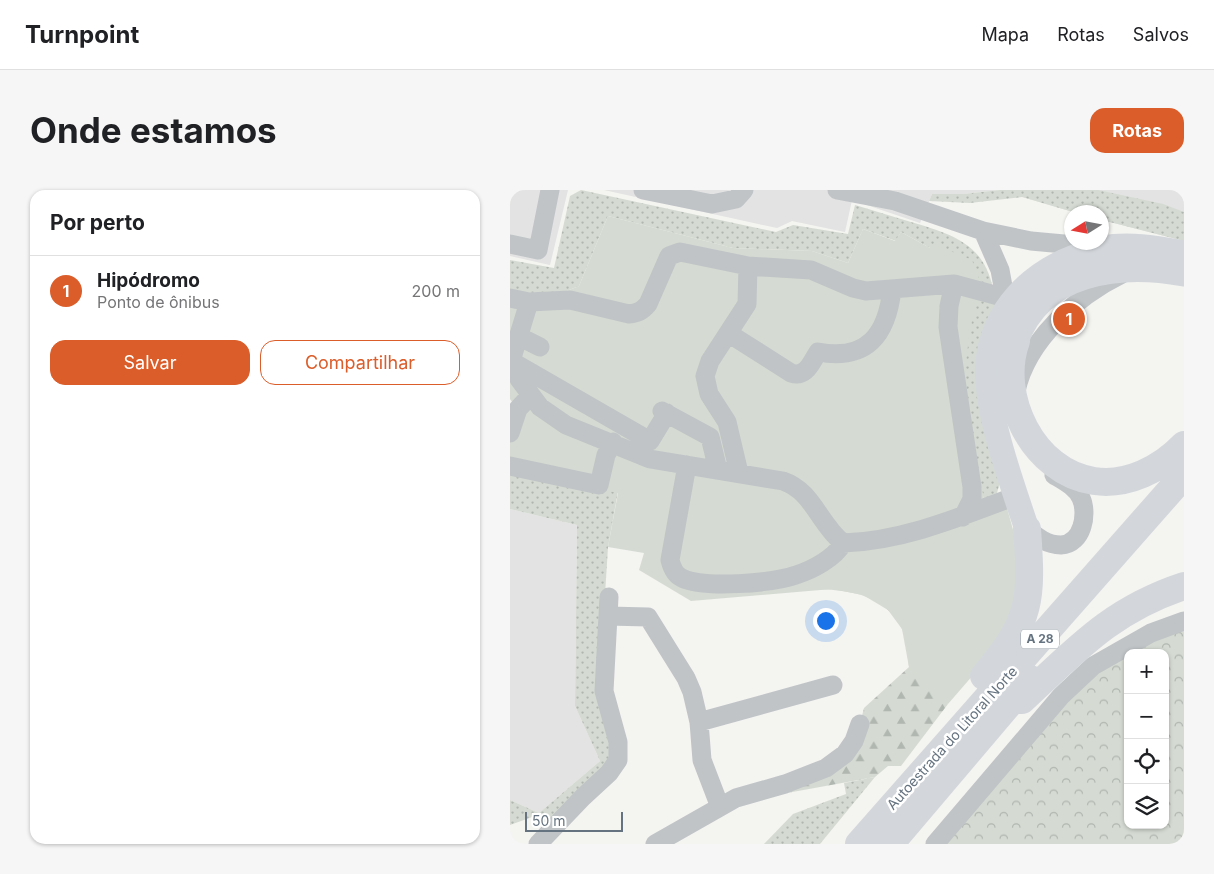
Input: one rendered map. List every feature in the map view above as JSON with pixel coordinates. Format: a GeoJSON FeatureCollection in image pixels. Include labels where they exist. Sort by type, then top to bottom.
{"type":"FeatureCollection","features":[{"type":"Feature","properties":{"kind":"highway"},"geometry":{"type":"LineString","coordinates":[[1016,341],[1012,351],[1010,373],[1015,405],[1028,435],[1042,452],[1067,471],[1085,479],[1103,482],[1131,478],[1167,461],[1184,446]]}},
{"type":"Feature","properties":{"kind":"highway","name":"Autoestrada do Litoral Norte"},"geometry":{"type":"LineString","coordinates":[[859,844],[1184,475]]}},
{"type":"Feature","properties":{"kind":"highway","name":"Autoestrada do Litoral Norte"},"geometry":{"type":"LineString","coordinates":[[890,844],[966,752],[1184,503]]}},
{"type":"Feature","properties":{"kind":"highway"},"geometry":{"type":"LineString","coordinates":[[895,801],[947,720],[1002,655],[1017,632],[1028,596],[1030,571],[1027,528]]}},
{"type":"Feature","properties":{"kind":"highway"},"geometry":{"type":"LineString","coordinates":[[966,752],[1095,632],[1124,611],[1157,595],[1184,586]]}},
{"type":"Feature","properties":{"kind":"main road"},"geometry":{"type":"LineString","coordinates":[[1109,247],[1142,245],[1184,253]]}},
{"type":"Feature","properties":{"kind":"main road"},"geometry":{"type":"LineString","coordinates":[[1027,528],[994,417],[989,386],[988,360],[1006,303],[1043,273],[1064,261],[1094,250]]}},
{"type":"Feature","properties":{"kind":"main road"},"geometry":{"type":"LineString","coordinates":[[1016,341],[1029,314],[1056,289],[1073,280],[1097,273],[1140,268],[1184,274]]}},
{"type":"Feature","properties":{"kind":"street"},"geometry":{"type":"LineString","coordinates":[[510,244],[538,250],[550,190]]}},
{"type":"Feature","properties":{"kind":"street"},"geometry":{"type":"LineString","coordinates":[[643,190],[712,204],[736,199],[744,190]]}},
{"type":"Feature","properties":{"kind":"street"},"geometry":{"type":"LineString","coordinates":[[837,190],[896,193]]}},
{"type":"Feature","properties":{"kind":"street"},"geometry":{"type":"LineString","coordinates":[[870,190],[896,193],[983,231],[1031,241],[1064,244]]}},
{"type":"Feature","properties":{"kind":"street"},"geometry":{"type":"LineString","coordinates":[[983,231],[1000,270],[1006,303]]}},
{"type":"Feature","properties":{"kind":"street"},"geometry":{"type":"LineString","coordinates":[[510,298],[529,302],[570,300],[629,314],[637,313],[648,304],[672,253],[680,252],[748,266],[811,270],[853,288],[866,291],[954,284],[1006,303]]}},
{"type":"Feature","properties":{"kind":"street"},"geometry":{"type":"LineString","coordinates":[[739,473],[727,422],[709,394],[705,376],[710,361],[747,304],[748,266]]}},
{"type":"Feature","properties":{"kind":"street"},"geometry":{"type":"LineString","coordinates":[[1015,405],[1016,390],[1023,371],[1052,328],[1068,310],[1103,285],[1127,272],[1140,268]]}},
{"type":"Feature","properties":{"kind":"street"},"geometry":{"type":"LineString","coordinates":[[954,284],[949,306],[948,327],[972,487],[972,500],[963,517]]}},
{"type":"Feature","properties":{"kind":"street"},"geometry":{"type":"LineString","coordinates":[[728,334],[791,373],[799,375],[806,371],[818,352],[847,355],[877,337],[886,324],[892,290]]}},
{"type":"Feature","properties":{"kind":"street"},"geometry":{"type":"LineString","coordinates":[[529,302],[511,361],[518,379],[540,408],[566,425],[612,442],[650,459],[783,480],[796,485],[805,494],[831,534],[843,543],[862,542],[924,529],[963,517],[1016,496]]}},
{"type":"Feature","properties":{"kind":"street"},"geometry":{"type":"LineString","coordinates":[[518,336],[540,347]]}},
{"type":"Feature","properties":{"kind":"street"},"geometry":{"type":"LineString","coordinates":[[1016,341],[1006,365],[1004,386],[1006,408],[1014,431],[1026,451],[1042,467],[1074,488],[1081,498],[1083,506],[1083,524],[1075,539],[1062,545],[1041,541],[1027,528]]}},
{"type":"Feature","properties":{"kind":"street"},"geometry":{"type":"LineString","coordinates":[[511,361],[650,440],[665,412],[710,438],[718,470]]}},
{"type":"Feature","properties":{"kind":"street"},"geometry":{"type":"LineString","coordinates":[[510,433],[518,409],[530,396]]}},
{"type":"Feature","properties":{"kind":"street"},"geometry":{"type":"LineString","coordinates":[[510,466],[599,485],[606,455],[612,442]]}},
{"type":"Feature","properties":{"kind":"street"},"geometry":{"type":"LineString","coordinates":[[686,465],[670,560],[672,569],[681,578],[701,585],[795,576],[811,569],[839,550],[843,543]]}},
{"type":"Feature","properties":{"kind":"street"},"geometry":{"type":"LineString","coordinates":[[538,844],[582,797],[609,774],[618,760],[618,742],[604,691],[609,597]]}},
{"type":"Feature","properties":{"kind":"street"},"geometry":{"type":"LineString","coordinates":[[608,616],[648,617],[686,678],[692,692],[699,722],[702,760],[720,807]]}},
{"type":"Feature","properties":{"kind":"street"},"geometry":{"type":"LineString","coordinates":[[934,844],[1061,696],[1094,666],[1151,633],[1184,622]]}},
{"type":"Feature","properties":{"kind":"street"},"geometry":{"type":"LineString","coordinates":[[699,722],[833,685]]}},
{"type":"Feature","properties":{"kind":"street"},"geometry":{"type":"LineString","coordinates":[[655,844],[736,798],[784,784],[826,768],[845,754],[854,741],[860,724]]}},
{"type":"Feature","properties":{"kind":"shaded area"},"geometry":{"type":"Polygon","coordinates":[[[510,190],[568,190],[550,265],[510,256],[510,190]]]}},
{"type":"Feature","properties":{"kind":"shaded area"},"geometry":{"type":"Polygon","coordinates":[[[604,190],[1000,190],[963,194],[932,194],[920,223],[852,200],[845,232],[792,221],[777,228],[604,190]]]}},
{"type":"Feature","properties":{"kind":"shaded area"},"geometry":{"type":"Polygon","coordinates":[[[1000,190],[1184,190],[1184,241],[1109,222],[1109,205],[1064,205],[1064,209],[1000,190]]]}},
{"type":"Feature","properties":{"kind":"shaded area"},"geometry":{"type":"Polygon","coordinates":[[[510,509],[577,525],[575,706],[600,761],[539,813],[510,800],[510,509]]]}},
{"type":"Feature","properties":{"kind":"green space"},"geometry":{"type":"Polygon","coordinates":[[[581,190],[776,232],[793,225],[848,234],[855,205],[939,231],[964,243],[982,261],[989,273],[993,289],[968,278],[930,248],[901,232],[896,241],[863,229],[848,263],[812,251],[733,248],[608,216],[579,286],[559,294],[510,292],[510,260],[554,268],[570,196],[581,190]]]}},
{"type":"Feature","properties":{"kind":"green space"},"geometry":{"type":"Polygon","coordinates":[[[1000,190],[1098,190],[1163,204],[1184,212],[1184,241],[1109,222],[1109,205],[1064,205],[1064,209],[1022,197],[970,203],[929,201],[932,194],[963,194],[1000,190]]]}},
{"type":"Feature","properties":{"kind":"green space"},"geometry":{"type":"Polygon","coordinates":[[[608,216],[733,248],[812,251],[848,263],[863,229],[895,241],[901,232],[930,248],[934,244],[972,260],[981,284],[970,329],[965,370],[968,409],[984,500],[1007,508],[1015,537],[1020,582],[1000,644],[948,704],[909,667],[902,629],[888,610],[863,595],[832,589],[691,601],[639,570],[644,553],[608,547],[618,493],[510,471],[510,412],[512,402],[510,399],[510,292],[559,294],[579,286],[608,216]]]}},
{"type":"Feature","properties":{"kind":"green space"},"geometry":{"type":"Polygon","coordinates":[[[964,291],[996,302],[1000,482],[997,493],[984,500],[964,416],[964,291]]]}},
{"type":"Feature","properties":{"kind":"green space"},"geometry":{"type":"Polygon","coordinates":[[[624,458],[608,547],[599,691],[612,757],[549,826],[535,816],[510,825],[510,800],[539,813],[600,761],[575,706],[577,525],[510,509],[510,471],[624,458]]]}},
{"type":"Feature","properties":{"kind":"green space"},"geometry":{"type":"Polygon","coordinates":[[[869,547],[948,704],[901,766],[888,766],[875,777],[787,793],[826,768],[860,724],[864,708],[909,667],[904,633],[885,607],[873,600],[847,592],[805,590],[869,547]]]}},
{"type":"Feature","properties":{"kind":"green space"},"geometry":{"type":"Polygon","coordinates":[[[1184,628],[1184,844],[946,844],[1081,683],[1109,662],[1124,654],[1124,829],[1169,829],[1169,649],[1132,649],[1143,643],[1184,628]]]}},
{"type":"Feature","properties":{"kind":"green space"},"geometry":{"type":"Polygon","coordinates":[[[875,777],[820,844],[764,844],[793,814],[846,794],[844,783],[875,777]]]}},
{"type":"Feature","properties":{"kind":"place","name":"Hipódromo"},"geometry":{"type":"Point","coordinates":[1069,319]}}]}
